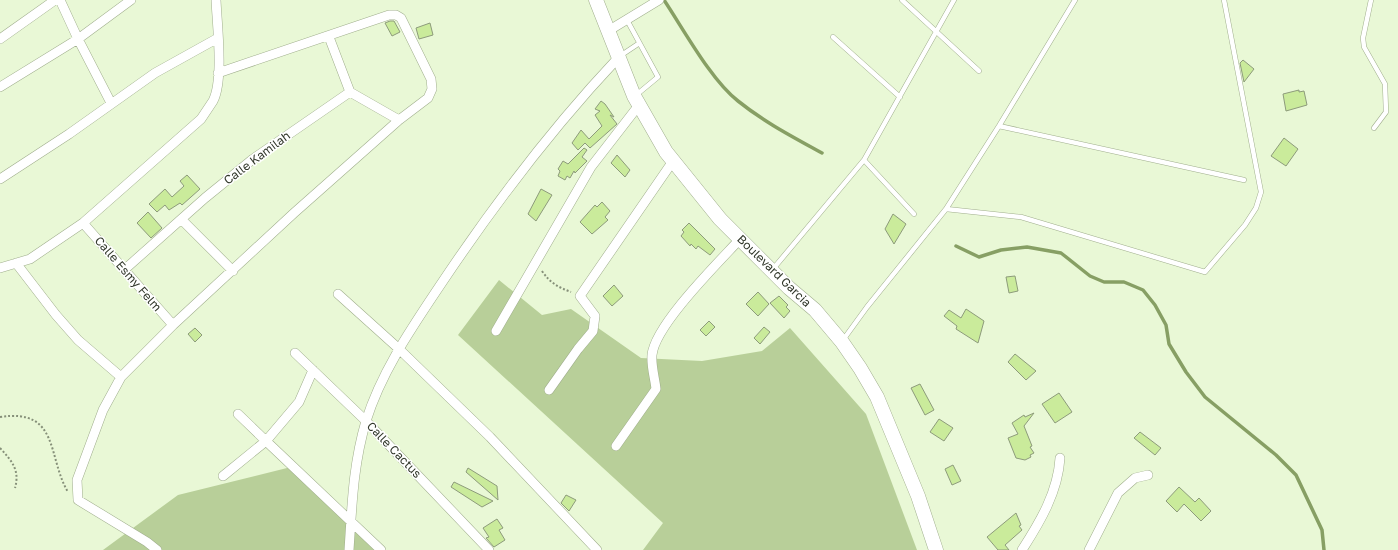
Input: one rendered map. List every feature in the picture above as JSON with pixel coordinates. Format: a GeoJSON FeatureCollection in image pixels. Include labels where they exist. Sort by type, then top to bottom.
{"type":"FeatureCollection","features":[{"type":"Feature","properties":{"kind":"main road","name":"Boulevard Garcia"},"geometry":{"type":"LineString","coordinates":[[596,0],[618,58],[637,101],[666,152],[720,219],[789,288],[815,310],[842,342],[878,397],[918,496],[936,550]]}},
{"type":"Feature","properties":{"kind":"street"},"geometry":{"type":"LineString","coordinates":[[0,39],[54,0]]}},
{"type":"Feature","properties":{"kind":"street"},"geometry":{"type":"LineString","coordinates":[[60,0],[111,104]]}},
{"type":"Feature","properties":{"kind":"street"},"geometry":{"type":"LineString","coordinates":[[0,87],[78,39],[131,0]]}},
{"type":"Feature","properties":{"kind":"street"},"geometry":{"type":"LineString","coordinates":[[0,268],[30,259],[83,223],[201,119],[213,100],[218,73],[216,0]]}},
{"type":"Feature","properties":{"kind":"street"},"geometry":{"type":"LineString","coordinates":[[608,31],[659,0]]}},
{"type":"Feature","properties":{"kind":"street"},"geometry":{"type":"LineString","coordinates":[[157,550],[146,546],[78,500],[77,480],[103,410],[121,376],[173,325],[233,271],[299,208],[399,120],[428,98],[432,89],[431,78],[400,18],[396,15],[389,15],[329,37],[218,73]]}},
{"type":"Feature","properties":{"kind":"street"},"geometry":{"type":"LineString","coordinates":[[329,37],[350,92],[399,120]]}},
{"type":"Feature","properties":{"kind":"street"},"geometry":{"type":"LineString","coordinates":[[0,179],[69,134],[155,73],[218,38]]}},
{"type":"Feature","properties":{"kind":"street"},"geometry":{"type":"LineString","coordinates":[[349,550],[354,474],[366,421],[398,348],[486,218],[548,137],[618,58]]}},
{"type":"Feature","properties":{"kind":"street","name":"Calle Kamilah"},"geometry":{"type":"LineString","coordinates":[[124,270],[205,198],[253,159],[350,92]]}},
{"type":"Feature","properties":{"kind":"street"},"geometry":{"type":"LineString","coordinates":[[496,331],[591,167],[637,101]]}},
{"type":"Feature","properties":{"kind":"street"},"geometry":{"type":"LineString","coordinates":[[549,390],[578,349],[593,331],[595,316],[580,296],[673,161]]}},
{"type":"Feature","properties":{"kind":"street"},"geometry":{"type":"LineString","coordinates":[[182,220],[233,271]]}},
{"type":"Feature","properties":{"kind":"street","name":"Calle Esmy Felm"},"geometry":{"type":"LineString","coordinates":[[83,223],[173,325]]}},
{"type":"Feature","properties":{"kind":"street"},"geometry":{"type":"LineString","coordinates":[[616,446],[656,389],[652,355],[659,334],[688,295],[740,239]]}},
{"type":"Feature","properties":{"kind":"street"},"geometry":{"type":"LineString","coordinates":[[16,263],[56,315],[78,340],[121,376]]}},
{"type":"Feature","properties":{"kind":"street"},"geometry":{"type":"LineString","coordinates":[[338,294],[398,348],[490,437],[597,550]]}},
{"type":"Feature","properties":{"kind":"street","name":"Calle Cactus"},"geometry":{"type":"LineString","coordinates":[[295,353],[366,421],[489,550]]}},
{"type":"Feature","properties":{"kind":"street"},"geometry":{"type":"LineString","coordinates":[[223,476],[266,441],[299,402],[313,370]]}},
{"type":"Feature","properties":{"kind":"street"},"geometry":{"type":"LineString","coordinates":[[238,414],[381,550]]}},
{"type":"Feature","properties":{"kind":"street"},"geometry":{"type":"LineString","coordinates":[[1022,550],[1035,530],[1054,491],[1059,472],[1060,458]]}},
{"type":"Feature","properties":{"kind":"street"},"geometry":{"type":"LineString","coordinates":[[1089,550],[1118,493],[1135,478],[1148,475]]}},
{"type":"Feature","properties":{"kind":"lane"},"geometry":{"type":"LineString","coordinates":[[902,0],[979,71]]}},
{"type":"Feature","properties":{"kind":"lane"},"geometry":{"type":"LineString","coordinates":[[772,271],[864,160],[954,0]]}},
{"type":"Feature","properties":{"kind":"lane"},"geometry":{"type":"LineString","coordinates":[[842,342],[867,307],[946,209],[999,126],[1075,0]]}},
{"type":"Feature","properties":{"kind":"lane"},"geometry":{"type":"LineString","coordinates":[[946,209],[1021,217],[1205,272],[1245,225],[1256,208],[1261,192],[1224,0]]}},
{"type":"Feature","properties":{"kind":"lane"},"geometry":{"type":"LineString","coordinates":[[1371,0],[1363,38],[1364,47],[1385,84],[1386,112],[1374,128]]}},
{"type":"Feature","properties":{"kind":"lane"},"geometry":{"type":"LineString","coordinates":[[627,20],[638,44],[658,77],[637,101]]}},
{"type":"Feature","properties":{"kind":"lane"},"geometry":{"type":"LineString","coordinates":[[833,37],[900,97]]}},
{"type":"Feature","properties":{"kind":"lane"},"geometry":{"type":"LineString","coordinates":[[618,58],[638,44]]}},
{"type":"Feature","properties":{"kind":"lane"},"geometry":{"type":"LineString","coordinates":[[999,126],[1244,180]]}},
{"type":"Feature","properties":{"kind":"lane"},"geometry":{"type":"LineString","coordinates":[[864,160],[914,214]]}},
{"type":"Feature","properties":{"kind":"path"},"geometry":{"type":"LineString","coordinates":[[537,259],[548,280],[554,285],[580,296]]}},
{"type":"Feature","properties":{"kind":"path"},"geometry":{"type":"LineString","coordinates":[[0,417],[15,415],[30,419],[42,425],[48,435],[62,482],[68,494],[78,500]]}},
{"type":"Feature","properties":{"kind":"path"},"geometry":{"type":"LineString","coordinates":[[0,448],[10,459],[17,474],[14,488]]}},
{"type":"Feature","properties":{"kind":"green space"},"geometry":{"type":"Polygon","coordinates":[[[499,280],[542,315],[571,309],[641,358],[702,361],[762,351],[790,328],[866,414],[917,550],[643,550],[663,523],[458,335],[499,280]]]}},
{"type":"Feature","properties":{"kind":"green space"},"geometry":{"type":"Polygon","coordinates":[[[291,467],[382,550],[103,550],[178,495],[291,467]]]}},
{"type":"Feature","properties":{"kind":"building"},"geometry":{"type":"Polygon","coordinates":[[[394,21],[400,32],[392,36],[385,23],[394,21]]]}},
{"type":"Feature","properties":{"kind":"building"},"geometry":{"type":"Polygon","coordinates":[[[430,23],[433,35],[419,39],[416,28],[430,23]]]}},
{"type":"Feature","properties":{"kind":"building"},"geometry":{"type":"Polygon","coordinates":[[[1243,60],[1254,69],[1244,82],[1240,63],[1243,60]]]}},
{"type":"Feature","properties":{"kind":"building"},"geometry":{"type":"Polygon","coordinates":[[[1299,90],[1299,92],[1304,91],[1307,105],[1286,111],[1283,94],[1299,90]]]}},
{"type":"Feature","properties":{"kind":"building"},"geometry":{"type":"Polygon","coordinates":[[[601,101],[605,104],[614,117],[610,115],[617,124],[590,148],[585,143],[578,150],[572,143],[581,130],[589,139],[602,126],[595,115],[600,111],[595,109],[601,101]]]}},
{"type":"Feature","properties":{"kind":"building"},"geometry":{"type":"Polygon","coordinates":[[[1284,138],[1298,149],[1286,166],[1271,156],[1284,138]]]}},
{"type":"Feature","properties":{"kind":"building"},"geometry":{"type":"Polygon","coordinates":[[[584,148],[587,150],[582,157],[587,161],[575,173],[574,171],[570,178],[567,176],[565,180],[558,176],[560,171],[558,169],[563,161],[568,164],[584,148]]]}},
{"type":"Feature","properties":{"kind":"building"},"geometry":{"type":"Polygon","coordinates":[[[617,155],[630,170],[625,177],[611,163],[617,155]]]}},
{"type":"Feature","properties":{"kind":"building"},"geometry":{"type":"Polygon","coordinates":[[[187,175],[200,189],[182,205],[180,203],[169,210],[165,205],[157,212],[149,204],[165,189],[172,197],[184,186],[180,181],[187,175]]]}},
{"type":"Feature","properties":{"kind":"building"},"geometry":{"type":"Polygon","coordinates":[[[541,189],[552,195],[536,221],[528,214],[541,189]]]}},
{"type":"Feature","properties":{"kind":"building"},"geometry":{"type":"Polygon","coordinates":[[[602,202],[610,211],[605,217],[608,220],[592,234],[580,222],[595,205],[597,207],[602,202]]]}},
{"type":"Feature","properties":{"kind":"building"},"geometry":{"type":"Polygon","coordinates":[[[148,212],[162,228],[151,238],[137,223],[148,212]]]}},
{"type":"Feature","properties":{"kind":"building"},"geometry":{"type":"Polygon","coordinates":[[[893,214],[906,224],[894,244],[885,229],[893,214]]]}},
{"type":"Feature","properties":{"kind":"building"},"geometry":{"type":"Polygon","coordinates":[[[689,223],[715,249],[710,255],[698,246],[696,249],[691,244],[690,246],[681,236],[684,232],[682,230],[689,223]]]}},
{"type":"Feature","properties":{"kind":"building"},"geometry":{"type":"Polygon","coordinates":[[[1015,276],[1018,291],[1009,293],[1006,277],[1015,276]]]}},
{"type":"Feature","properties":{"kind":"building"},"geometry":{"type":"Polygon","coordinates":[[[614,285],[623,296],[612,306],[603,296],[614,285]]]}},
{"type":"Feature","properties":{"kind":"building"},"geometry":{"type":"Polygon","coordinates":[[[758,292],[769,304],[758,316],[746,304],[758,292]]]}},
{"type":"Feature","properties":{"kind":"building"},"geometry":{"type":"Polygon","coordinates":[[[779,296],[788,305],[786,307],[790,311],[784,318],[770,303],[779,296]]]}},
{"type":"Feature","properties":{"kind":"building"},"geometry":{"type":"Polygon","coordinates":[[[966,309],[984,321],[978,343],[956,329],[957,326],[944,316],[949,310],[961,318],[966,309]]]}},
{"type":"Feature","properties":{"kind":"building"},"geometry":{"type":"Polygon","coordinates":[[[709,321],[715,327],[706,336],[700,330],[709,321]]]}},
{"type":"Feature","properties":{"kind":"building"},"geometry":{"type":"Polygon","coordinates":[[[764,327],[770,332],[760,344],[754,338],[764,327]]]}},
{"type":"Feature","properties":{"kind":"building"},"geometry":{"type":"Polygon","coordinates":[[[195,328],[202,335],[195,342],[188,334],[195,328]]]}},
{"type":"Feature","properties":{"kind":"building"},"geometry":{"type":"Polygon","coordinates":[[[1015,354],[1036,371],[1026,380],[1008,362],[1015,354]]]}},
{"type":"Feature","properties":{"kind":"building"},"geometry":{"type":"Polygon","coordinates":[[[920,384],[934,410],[925,415],[911,388],[920,384]]]}},
{"type":"Feature","properties":{"kind":"building"},"geometry":{"type":"Polygon","coordinates":[[[1059,393],[1072,412],[1055,423],[1042,404],[1059,393]]]}},
{"type":"Feature","properties":{"kind":"building"},"geometry":{"type":"Polygon","coordinates":[[[1034,413],[1024,426],[1032,446],[1030,447],[1034,453],[1030,455],[1031,457],[1025,460],[1016,458],[1008,438],[1018,434],[1012,423],[1024,415],[1025,417],[1034,413]]]}},
{"type":"Feature","properties":{"kind":"building"},"geometry":{"type":"Polygon","coordinates":[[[939,419],[953,428],[944,441],[930,432],[939,419]]]}},
{"type":"Feature","properties":{"kind":"building"},"geometry":{"type":"Polygon","coordinates":[[[1140,432],[1161,448],[1155,455],[1134,438],[1140,432]]]}},
{"type":"Feature","properties":{"kind":"building"},"geometry":{"type":"Polygon","coordinates":[[[953,465],[961,481],[952,485],[945,469],[953,465]]]}},
{"type":"Feature","properties":{"kind":"building"},"geometry":{"type":"Polygon","coordinates":[[[468,468],[497,486],[498,500],[466,472],[468,468]]]}},
{"type":"Feature","properties":{"kind":"building"},"geometry":{"type":"Polygon","coordinates":[[[454,482],[493,501],[482,507],[451,487],[454,482]]]}},
{"type":"Feature","properties":{"kind":"building"},"geometry":{"type":"Polygon","coordinates":[[[1179,487],[1195,502],[1199,498],[1211,511],[1201,521],[1184,504],[1177,512],[1166,501],[1179,487]]]}},
{"type":"Feature","properties":{"kind":"building"},"geometry":{"type":"Polygon","coordinates":[[[566,495],[576,500],[569,511],[561,503],[566,495]]]}},
{"type":"Feature","properties":{"kind":"building"},"geometry":{"type":"Polygon","coordinates":[[[1016,513],[1021,525],[1019,526],[1022,530],[1005,545],[1009,550],[998,550],[987,537],[1016,513]]]}},
{"type":"Feature","properties":{"kind":"building"},"geometry":{"type":"Polygon","coordinates":[[[497,519],[503,528],[499,530],[505,540],[494,547],[486,538],[489,537],[483,528],[497,519]]]}},
{"type":"Feature","properties":{"kind":"waterway"},"geometry":{"type":"LineString","coordinates":[[664,0],[708,68],[728,92],[748,109],[768,122],[822,153]]}},
{"type":"Feature","properties":{"kind":"waterway"},"geometry":{"type":"LineString","coordinates":[[956,246],[979,257],[1001,250],[1027,247],[1061,253],[1090,276],[1104,282],[1124,282],[1143,290],[1155,305],[1166,325],[1169,344],[1186,372],[1205,397],[1276,455],[1296,475],[1322,530],[1324,550]]}}]}
